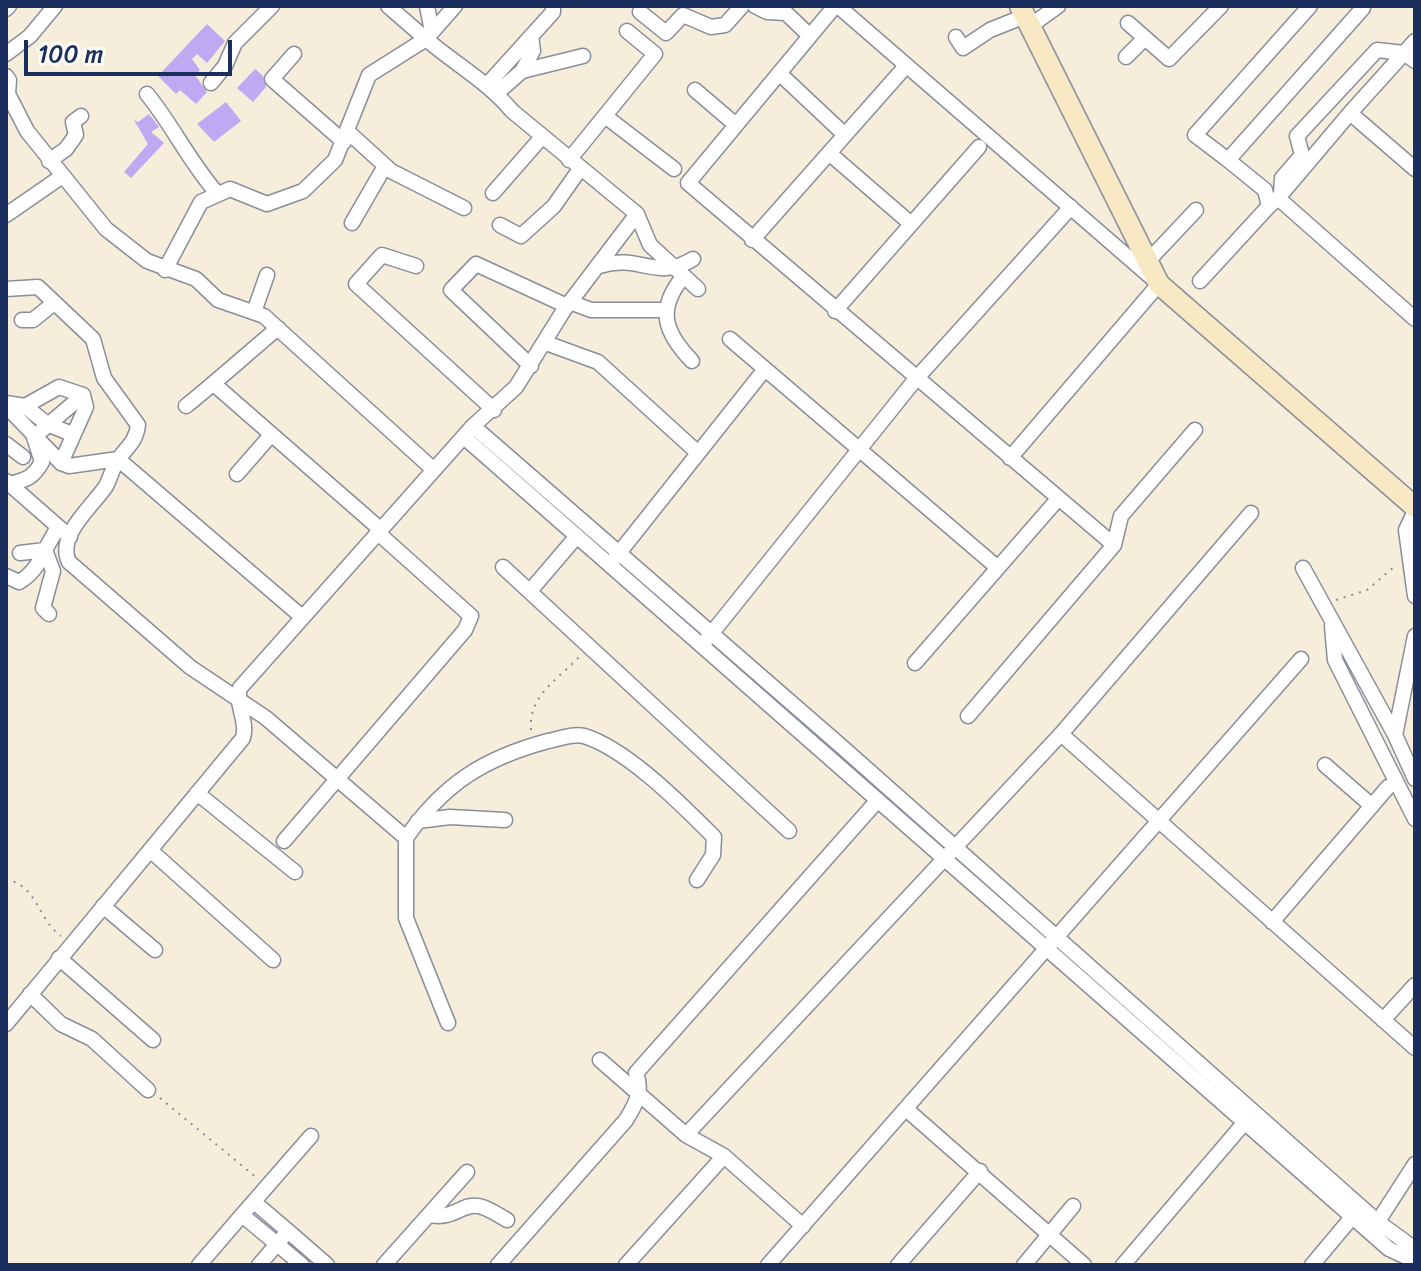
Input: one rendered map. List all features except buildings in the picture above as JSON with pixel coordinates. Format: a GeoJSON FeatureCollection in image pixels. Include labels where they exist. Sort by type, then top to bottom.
{"type":"FeatureCollection","features":[{"type":"Feature","properties":{"kind":"street"},"geometry":{"type":"LineString","coordinates":[[6,54],[30,36],[55,6]]}},
{"type":"Feature","properties":{"kind":"street"},"geometry":{"type":"LineString","coordinates":[[211,83],[225,66],[235,43],[272,6]]}},
{"type":"Feature","properties":{"kind":"street"},"geometry":{"type":"LineString","coordinates":[[388,6],[429,36],[471,77],[492,88],[512,111],[637,214],[650,245],[698,289]]}},
{"type":"Feature","properties":{"kind":"street"},"geometry":{"type":"LineString","coordinates":[[427,6],[429,36]]}},
{"type":"Feature","properties":{"kind":"street"},"geometry":{"type":"LineString","coordinates":[[165,270],[197,207],[216,192],[240,191],[267,204],[303,191],[329,168],[345,137],[369,75],[429,36],[455,6]]}},
{"type":"Feature","properties":{"kind":"street"},"geometry":{"type":"LineString","coordinates":[[492,88],[553,12],[553,6]]}},
{"type":"Feature","properties":{"kind":"street"},"geometry":{"type":"LineString","coordinates":[[640,12],[666,33],[683,15],[711,27],[725,25],[742,6]]}},
{"type":"Feature","properties":{"kind":"street"},"geometry":{"type":"LineString","coordinates":[[755,6],[767,12],[786,13],[810,36]]}},
{"type":"Feature","properties":{"kind":"street"},"geometry":{"type":"LineString","coordinates":[[1114,545],[915,380],[688,183],[837,6],[1415,509],[1406,530],[1415,596]]}},
{"type":"Feature","properties":{"kind":"street"},"geometry":{"type":"LineString","coordinates":[[956,37],[963,48],[990,30],[1058,6]]}},
{"type":"Feature","properties":{"kind":"street"},"geometry":{"type":"LineString","coordinates":[[1310,6],[1195,135],[1265,190],[1415,319]]}},
{"type":"Feature","properties":{"kind":"street"},"geometry":{"type":"LineString","coordinates":[[1228,160],[1363,8],[1361,6]]}},
{"type":"Feature","properties":{"kind":"street"},"geometry":{"type":"LineString","coordinates":[[1128,23],[1169,59],[1217,9]]}},
{"type":"Feature","properties":{"kind":"street"},"geometry":{"type":"LineString","coordinates":[[1025,16],[1159,284]]}},
{"type":"Feature","properties":{"kind":"street"},"geometry":{"type":"LineString","coordinates":[[500,225],[521,236],[554,206],[574,164],[605,116],[655,54],[627,31]]}},
{"type":"Feature","properties":{"kind":"street"},"geometry":{"type":"LineString","coordinates":[[522,71],[533,51],[531,36]]}},
{"type":"Feature","properties":{"kind":"street"},"geometry":{"type":"LineString","coordinates":[[1126,57],[1145,38]]}},
{"type":"Feature","properties":{"kind":"street"},"geometry":{"type":"LineString","coordinates":[[1200,281],[1276,200],[1350,113],[1410,57],[1415,41]]}},
{"type":"Feature","properties":{"kind":"street"},"geometry":{"type":"LineString","coordinates":[[1276,200],[1282,178],[1302,155],[1297,136],[1377,50],[1410,57]]}},
{"type":"Feature","properties":{"kind":"street"},"geometry":{"type":"LineString","coordinates":[[294,54],[272,79],[385,166],[464,208]]}},
{"type":"Feature","properties":{"kind":"street"},"geometry":{"type":"LineString","coordinates":[[492,88],[522,71],[583,56]]}},
{"type":"Feature","properties":{"kind":"street"},"geometry":{"type":"LineString","coordinates":[[752,240],[906,66]]}},
{"type":"Feature","properties":{"kind":"street"},"geometry":{"type":"LineString","coordinates":[[779,73],[845,135]]}},
{"type":"Feature","properties":{"kind":"street"},"geometry":{"type":"LineString","coordinates":[[6,76],[16,111],[61,177],[106,229],[147,261],[165,270],[183,273],[218,300],[254,312],[278,328],[434,470]]}},
{"type":"Feature","properties":{"kind":"street"},"geometry":{"type":"LineString","coordinates":[[695,90],[736,125]]}},
{"type":"Feature","properties":{"kind":"street"},"geometry":{"type":"LineString","coordinates":[[147,94],[170,122],[184,151],[216,192]]}},
{"type":"Feature","properties":{"kind":"street"},"geometry":{"type":"LineString","coordinates":[[1350,113],[1415,169]]}},
{"type":"Feature","properties":{"kind":"street"},"geometry":{"type":"LineString","coordinates":[[49,161],[71,143],[76,135],[73,122],[81,116]]}},
{"type":"Feature","properties":{"kind":"street"},"geometry":{"type":"LineString","coordinates":[[605,116],[674,169]]}},
{"type":"Feature","properties":{"kind":"street"},"geometry":{"type":"LineString","coordinates":[[493,193],[542,137]]}},
{"type":"Feature","properties":{"kind":"street"},"geometry":{"type":"LineString","coordinates":[[835,311],[979,147]]}},
{"type":"Feature","properties":{"kind":"street"},"geometry":{"type":"LineString","coordinates":[[829,153],[910,223]]}},
{"type":"Feature","properties":{"kind":"street"},"geometry":{"type":"LineString","coordinates":[[352,223],[385,166]]}},
{"type":"Feature","properties":{"kind":"street"},"geometry":{"type":"LineString","coordinates":[[6,215],[61,177]]}},
{"type":"Feature","properties":{"kind":"street"},"geometry":{"type":"LineString","coordinates":[[706,640],[915,380],[1071,207]]}},
{"type":"Feature","properties":{"kind":"street"},"geometry":{"type":"LineString","coordinates":[[1148,261],[1196,210]]}},
{"type":"Feature","properties":{"kind":"street"},"geometry":{"type":"LineString","coordinates":[[6,1024],[243,738],[246,728],[238,697],[240,688],[378,530],[468,431],[494,410],[531,366],[568,304],[637,214]]}},
{"type":"Feature","properties":{"kind":"street"},"geometry":{"type":"LineString","coordinates":[[416,266],[382,255],[356,284],[494,410]]}},
{"type":"Feature","properties":{"kind":"street"},"geometry":{"type":"LineString","coordinates":[[692,361],[674,342],[667,310],[679,273],[693,259]]}},
{"type":"Feature","properties":{"kind":"street"},"geometry":{"type":"LineString","coordinates":[[598,267],[630,260],[679,273]]}},
{"type":"Feature","properties":{"kind":"street"},"geometry":{"type":"LineString","coordinates":[[531,366],[451,290],[476,264],[568,304],[591,310],[667,310]]}},
{"type":"Feature","properties":{"kind":"street"},"geometry":{"type":"LineString","coordinates":[[254,312],[267,275]]}},
{"type":"Feature","properties":{"kind":"street"},"geometry":{"type":"LineString","coordinates":[[1010,458],[1159,284]]}},
{"type":"Feature","properties":{"kind":"street"},"geometry":{"type":"LineString","coordinates":[[6,289],[38,287],[93,339],[104,378],[138,425],[133,443],[118,459],[107,484],[76,523],[66,557],[74,568],[190,667],[220,691],[238,697],[406,838]]}},
{"type":"Feature","properties":{"kind":"street"},"geometry":{"type":"LineString","coordinates":[[22,320],[33,320],[54,303]]}},
{"type":"Feature","properties":{"kind":"street"},"geometry":{"type":"LineString","coordinates":[[186,406],[215,385],[236,362],[278,328]]}},
{"type":"Feature","properties":{"kind":"street"},"geometry":{"type":"LineString","coordinates":[[730,339],[998,568]]}},
{"type":"Feature","properties":{"kind":"street"},"geometry":{"type":"LineString","coordinates":[[546,343],[598,362],[698,453]]}},
{"type":"Feature","properties":{"kind":"street"},"geometry":{"type":"LineString","coordinates":[[614,559],[765,369]]}},
{"type":"Feature","properties":{"kind":"street"},"geometry":{"type":"LineString","coordinates":[[215,385],[471,616],[465,630],[284,841]]}},
{"type":"Feature","properties":{"kind":"street"},"geometry":{"type":"LineString","coordinates":[[25,406],[59,387],[83,395]]}},
{"type":"Feature","properties":{"kind":"street"},"geometry":{"type":"LineString","coordinates":[[61,463],[86,407],[83,395]]}},
{"type":"Feature","properties":{"kind":"street"},"geometry":{"type":"LineString","coordinates":[[34,437],[83,395]]}},
{"type":"Feature","properties":{"kind":"street"},"geometry":{"type":"LineString","coordinates":[[6,404],[61,463],[69,466],[118,459],[301,616]]}},
{"type":"Feature","properties":{"kind":"street"},"geometry":{"type":"LineString","coordinates":[[6,404],[25,406],[47,424],[72,434]]}},
{"type":"Feature","properties":{"kind":"street"},"geometry":{"type":"LineString","coordinates":[[968,716],[1114,545],[1121,516],[1195,430]]}},
{"type":"Feature","properties":{"kind":"street"},"geometry":{"type":"LineString","coordinates":[[468,431],[577,536],[614,559]]}},
{"type":"Feature","properties":{"kind":"street"},"geometry":{"type":"LineString","coordinates":[[468,431],[1374,1227],[1389,1249],[1410,1259]]}},
{"type":"Feature","properties":{"kind":"street"},"geometry":{"type":"LineString","coordinates":[[237,474],[271,435]]}},
{"type":"Feature","properties":{"kind":"street"},"geometry":{"type":"LineString","coordinates":[[8,482],[32,478],[42,462],[34,437]]}},
{"type":"Feature","properties":{"kind":"street"},"geometry":{"type":"LineString","coordinates":[[6,444],[23,457]]}},
{"type":"Feature","properties":{"kind":"street"},"geometry":{"type":"LineString","coordinates":[[8,482],[70,537]]}},
{"type":"Feature","properties":{"kind":"street"},"geometry":{"type":"LineString","coordinates":[[915,663],[1058,499]]}},
{"type":"Feature","properties":{"kind":"street"},"geometry":{"type":"LineString","coordinates":[[686,1135],[1061,734],[1251,513]]}},
{"type":"Feature","properties":{"kind":"street"},"geometry":{"type":"LineString","coordinates":[[6,576],[19,582],[25,578],[39,564],[58,527]]}},
{"type":"Feature","properties":{"kind":"street"},"geometry":{"type":"LineString","coordinates":[[530,591],[577,536]]}},
{"type":"Feature","properties":{"kind":"street"},"geometry":{"type":"LineString","coordinates":[[20,553],[45,550]]}},
{"type":"Feature","properties":{"kind":"street"},"geometry":{"type":"LineString","coordinates":[[45,550],[53,571],[43,608],[49,614]]}},
{"type":"Feature","properties":{"kind":"street"},"geometry":{"type":"LineString","coordinates":[[503,567],[789,831]]}},
{"type":"Feature","properties":{"kind":"street"},"geometry":{"type":"LineString","coordinates":[[1303,568],[1395,735],[1415,779]]}},
{"type":"Feature","properties":{"kind":"street"},"geometry":{"type":"LineString","coordinates":[[1332,620],[1335,660],[1415,819]]}},
{"type":"Feature","properties":{"kind":"street"},"geometry":{"type":"LineString","coordinates":[[1395,735],[1415,636]]}},
{"type":"Feature","properties":{"kind":"street"},"geometry":{"type":"LineString","coordinates":[[706,640],[878,800],[951,853]]}},
{"type":"Feature","properties":{"kind":"street"},"geometry":{"type":"LineString","coordinates":[[768,1265],[1050,940],[1301,659]]}},
{"type":"Feature","properties":{"kind":"street"},"geometry":{"type":"LineString","coordinates":[[1061,734],[1415,1048]]}},
{"type":"Feature","properties":{"kind":"street"},"geometry":{"type":"LineString","coordinates":[[448,1023],[406,918],[406,838],[418,821],[466,775],[503,754],[534,744],[581,735],[603,745],[661,788],[714,837],[713,855],[697,880]]}},
{"type":"Feature","properties":{"kind":"street"},"geometry":{"type":"LineString","coordinates":[[1325,765],[1372,806]]}},
{"type":"Feature","properties":{"kind":"street"},"geometry":{"type":"LineString","coordinates":[[1272,922],[1388,787]]}},
{"type":"Feature","properties":{"kind":"street"},"geometry":{"type":"LineString","coordinates":[[197,793],[295,872]]}},
{"type":"Feature","properties":{"kind":"street"},"geometry":{"type":"LineString","coordinates":[[498,1265],[626,1120],[641,1085],[636,1073],[878,800]]}},
{"type":"Feature","properties":{"kind":"street"},"geometry":{"type":"LineString","coordinates":[[418,821],[450,817],[505,820]]}},
{"type":"Feature","properties":{"kind":"street"},"geometry":{"type":"LineString","coordinates":[[150,850],[273,960]]}},
{"type":"Feature","properties":{"kind":"street"},"geometry":{"type":"LineString","coordinates":[[103,906],[155,950]]}},
{"type":"Feature","properties":{"kind":"street"},"geometry":{"type":"LineString","coordinates":[[1050,940],[1245,1122],[1353,1216],[1374,1227]]}},
{"type":"Feature","properties":{"kind":"street"},"geometry":{"type":"LineString","coordinates":[[59,958],[153,1040]]}},
{"type":"Feature","properties":{"kind":"street"},"geometry":{"type":"LineString","coordinates":[[1383,1020],[1415,985]]}},
{"type":"Feature","properties":{"kind":"street"},"geometry":{"type":"LineString","coordinates":[[30,994],[61,1024],[92,1039],[148,1090]]}},
{"type":"Feature","properties":{"kind":"street"},"geometry":{"type":"LineString","coordinates":[[600,1060],[686,1135],[724,1156],[803,1226]]}},
{"type":"Feature","properties":{"kind":"street"},"geometry":{"type":"LineString","coordinates":[[906,1109],[1084,1265]]}},
{"type":"Feature","properties":{"kind":"street"},"geometry":{"type":"LineString","coordinates":[[1123,1265],[1245,1122]]}},
{"type":"Feature","properties":{"kind":"street"},"geometry":{"type":"LineString","coordinates":[[199,1265],[311,1136]]}},
{"type":"Feature","properties":{"kind":"street"},"geometry":{"type":"LineString","coordinates":[[626,1265],[724,1156]]}},
{"type":"Feature","properties":{"kind":"street"},"geometry":{"type":"LineString","coordinates":[[1374,1227],[1415,1164]]}},
{"type":"Feature","properties":{"kind":"street"},"geometry":{"type":"LineString","coordinates":[[898,1265],[980,1171]]}},
{"type":"Feature","properties":{"kind":"street"},"geometry":{"type":"LineString","coordinates":[[384,1265],[467,1172]]}},
{"type":"Feature","properties":{"kind":"street"},"geometry":{"type":"LineString","coordinates":[[448,1192],[469,1207]]}},
{"type":"Feature","properties":{"kind":"street"},"geometry":{"type":"LineString","coordinates":[[254,1202],[327,1265]]}},
{"type":"Feature","properties":{"kind":"street"},"geometry":{"type":"LineString","coordinates":[[429,1215],[456,1215],[469,1207],[478,1206],[507,1220]]}},
{"type":"Feature","properties":{"kind":"street"},"geometry":{"type":"LineString","coordinates":[[1024,1265],[1073,1206]]}},
{"type":"Feature","properties":{"kind":"street"},"geometry":{"type":"LineString","coordinates":[[242,1215],[302,1265]]}},
{"type":"Feature","properties":{"kind":"street"},"geometry":{"type":"LineString","coordinates":[[1319,1263],[1353,1216]]}},
{"type":"Feature","properties":{"kind":"street"},"geometry":{"type":"LineString","coordinates":[[259,1265],[288,1231]]}},
{"type":"Feature","properties":{"kind":"path"},"geometry":{"type":"LineString","coordinates":[[1324,606],[1348,593],[1367,590],[1408,555]]}},
{"type":"Feature","properties":{"kind":"path"},"geometry":{"type":"LineString","coordinates":[[534,744],[531,711],[539,695],[588,645]]}},
{"type":"Feature","properties":{"kind":"path"},"geometry":{"type":"LineString","coordinates":[[6,879],[32,893],[43,919],[59,935],[74,940]]}},
{"type":"Feature","properties":{"kind":"path"},"geometry":{"type":"LineString","coordinates":[[148,1090],[182,1113],[267,1187]]}}]}
